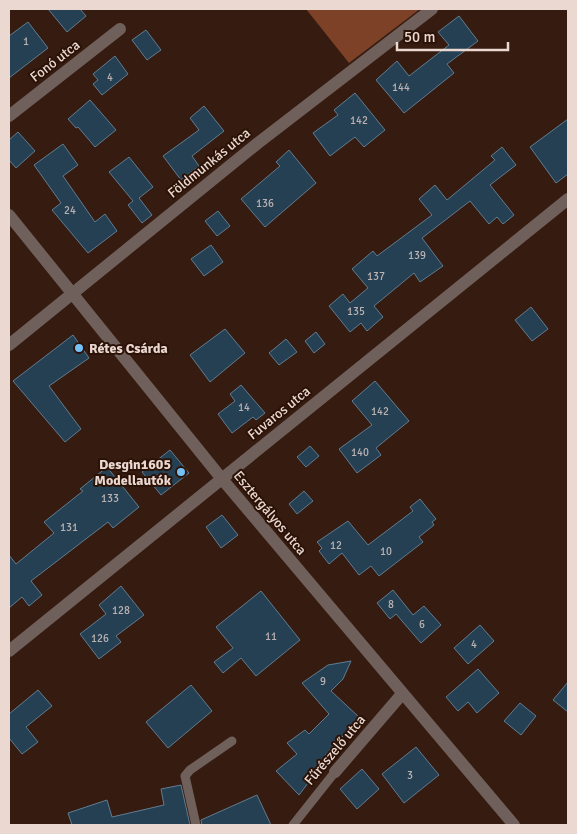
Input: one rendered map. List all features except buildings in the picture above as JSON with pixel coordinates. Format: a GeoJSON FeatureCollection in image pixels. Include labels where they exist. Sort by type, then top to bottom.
{"type":"FeatureCollection","features":[{"type":"Feature","properties":{"kind":"street","name":"Földmunkás utca"},"geometry":{"type":"LineString","coordinates":[[9,345],[258,143],[432,9]]}},
{"type":"Feature","properties":{"kind":"street","name":"Fonó utca"},"geometry":{"type":"LineString","coordinates":[[9,116],[120,29]]}},
{"type":"Feature","properties":{"kind":"street","name":"Fuvaros utca"},"geometry":{"type":"LineString","coordinates":[[9,651],[568,199]]}},
{"type":"Feature","properties":{"kind":"street","name":"Esztergályos utca"},"geometry":{"type":"LineString","coordinates":[[9,215],[222,479],[514,825]]}},
{"type":"Feature","properties":{"kind":"street","name":"Fűrészelő utca"},"geometry":{"type":"LineString","coordinates":[[335,772],[402,694]]}},
{"type":"Feature","properties":{"kind":"lane"},"geometry":{"type":"LineString","coordinates":[[196,825],[185,776],[190,770],[232,741]]}},
{"type":"Feature","properties":{"kind":"lane","name":"Fűrészelő utca"},"geometry":{"type":"LineString","coordinates":[[292,825],[335,772]]}},
{"type":"Feature","properties":{"kind":"shaded area"},"geometry":{"type":"Polygon","coordinates":[[[306,9],[420,9],[349,63],[306,9]]]}},
{"type":"Feature","properties":{"kind":"place","name":"Rétes Csárda"},"geometry":{"type":"Point","coordinates":[79,348]}},
{"type":"Feature","properties":{"kind":"place","name":"Desgin1605 Modellautók"},"geometry":{"type":"Point","coordinates":[181,472]}}]}
